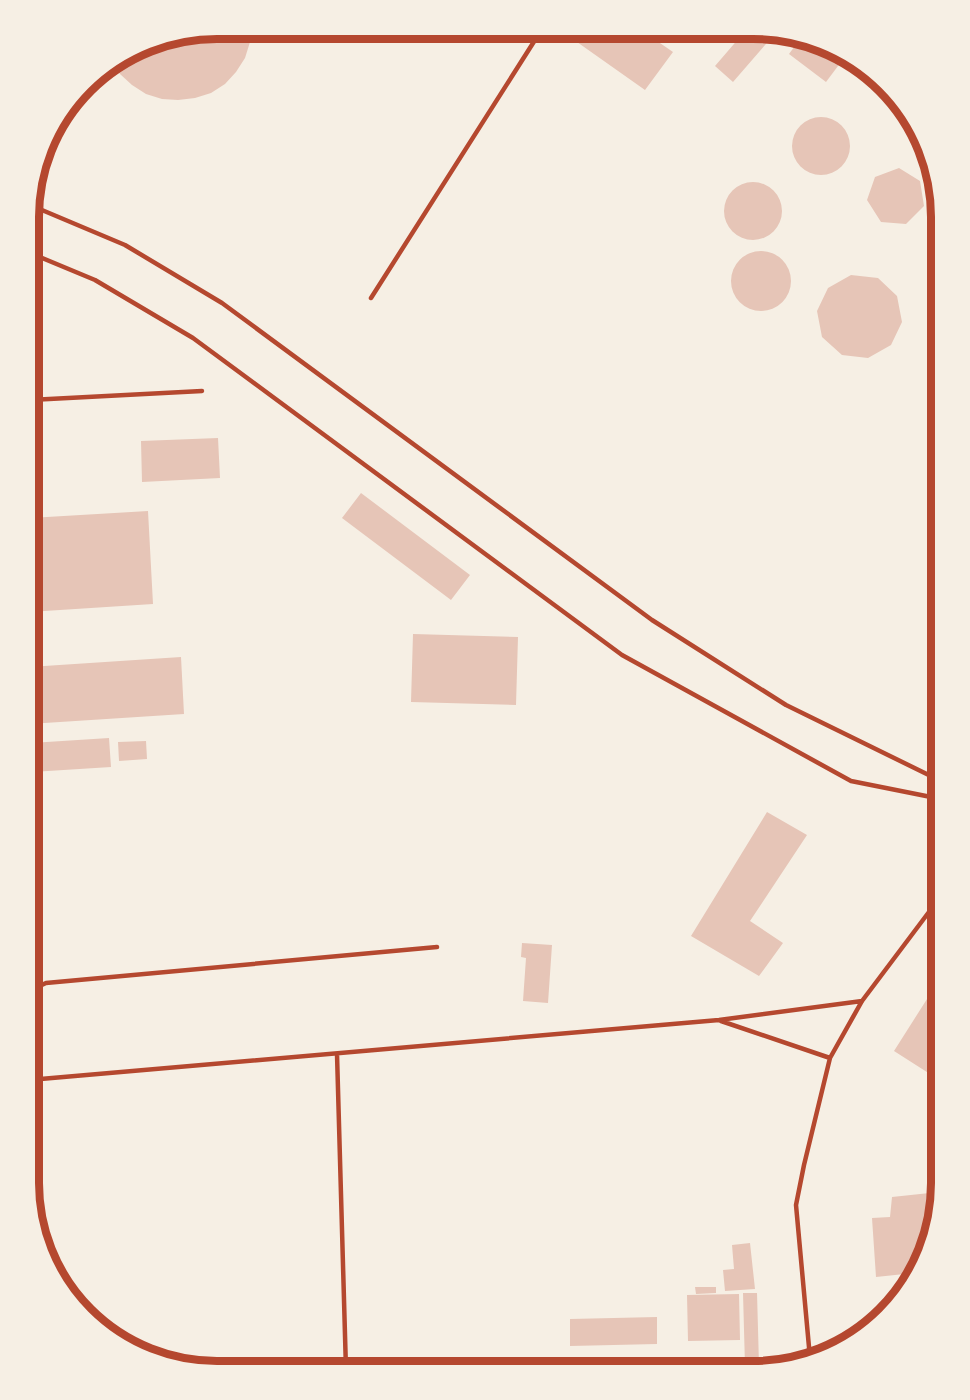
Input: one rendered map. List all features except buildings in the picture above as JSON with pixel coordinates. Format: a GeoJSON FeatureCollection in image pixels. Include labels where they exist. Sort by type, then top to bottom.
{"type":"FeatureCollection","features":[{"type":"Feature","properties":{"kind":"lane"},"geometry":{"type":"LineString","coordinates":[[371,298],[536,39]]}},
{"type":"Feature","properties":{"kind":"lane"},"geometry":{"type":"LineString","coordinates":[[40,209],[125,245],[222,303],[652,620],[786,705],[931,776]]}},
{"type":"Feature","properties":{"kind":"lane"},"geometry":{"type":"LineString","coordinates":[[39,257],[95,280],[193,338],[622,655],[851,781],[931,797]]}},
{"type":"Feature","properties":{"kind":"lane"},"geometry":{"type":"LineString","coordinates":[[39,400],[202,391]]}},
{"type":"Feature","properties":{"kind":"lane"},"geometry":{"type":"LineString","coordinates":[[809,1352],[796,1205],[830,1058],[862,1001],[931,909]]}},
{"type":"Feature","properties":{"kind":"lane"},"geometry":{"type":"LineString","coordinates":[[39,986],[46,983],[437,947]]}},
{"type":"Feature","properties":{"kind":"lane"},"geometry":{"type":"LineString","coordinates":[[39,1079],[719,1020],[862,1001]]}},
{"type":"Feature","properties":{"kind":"lane"},"geometry":{"type":"LineString","coordinates":[[719,1020],[830,1058]]}},
{"type":"Feature","properties":{"kind":"lane"},"geometry":{"type":"LineString","coordinates":[[337,1054],[346,1361]]}}]}
